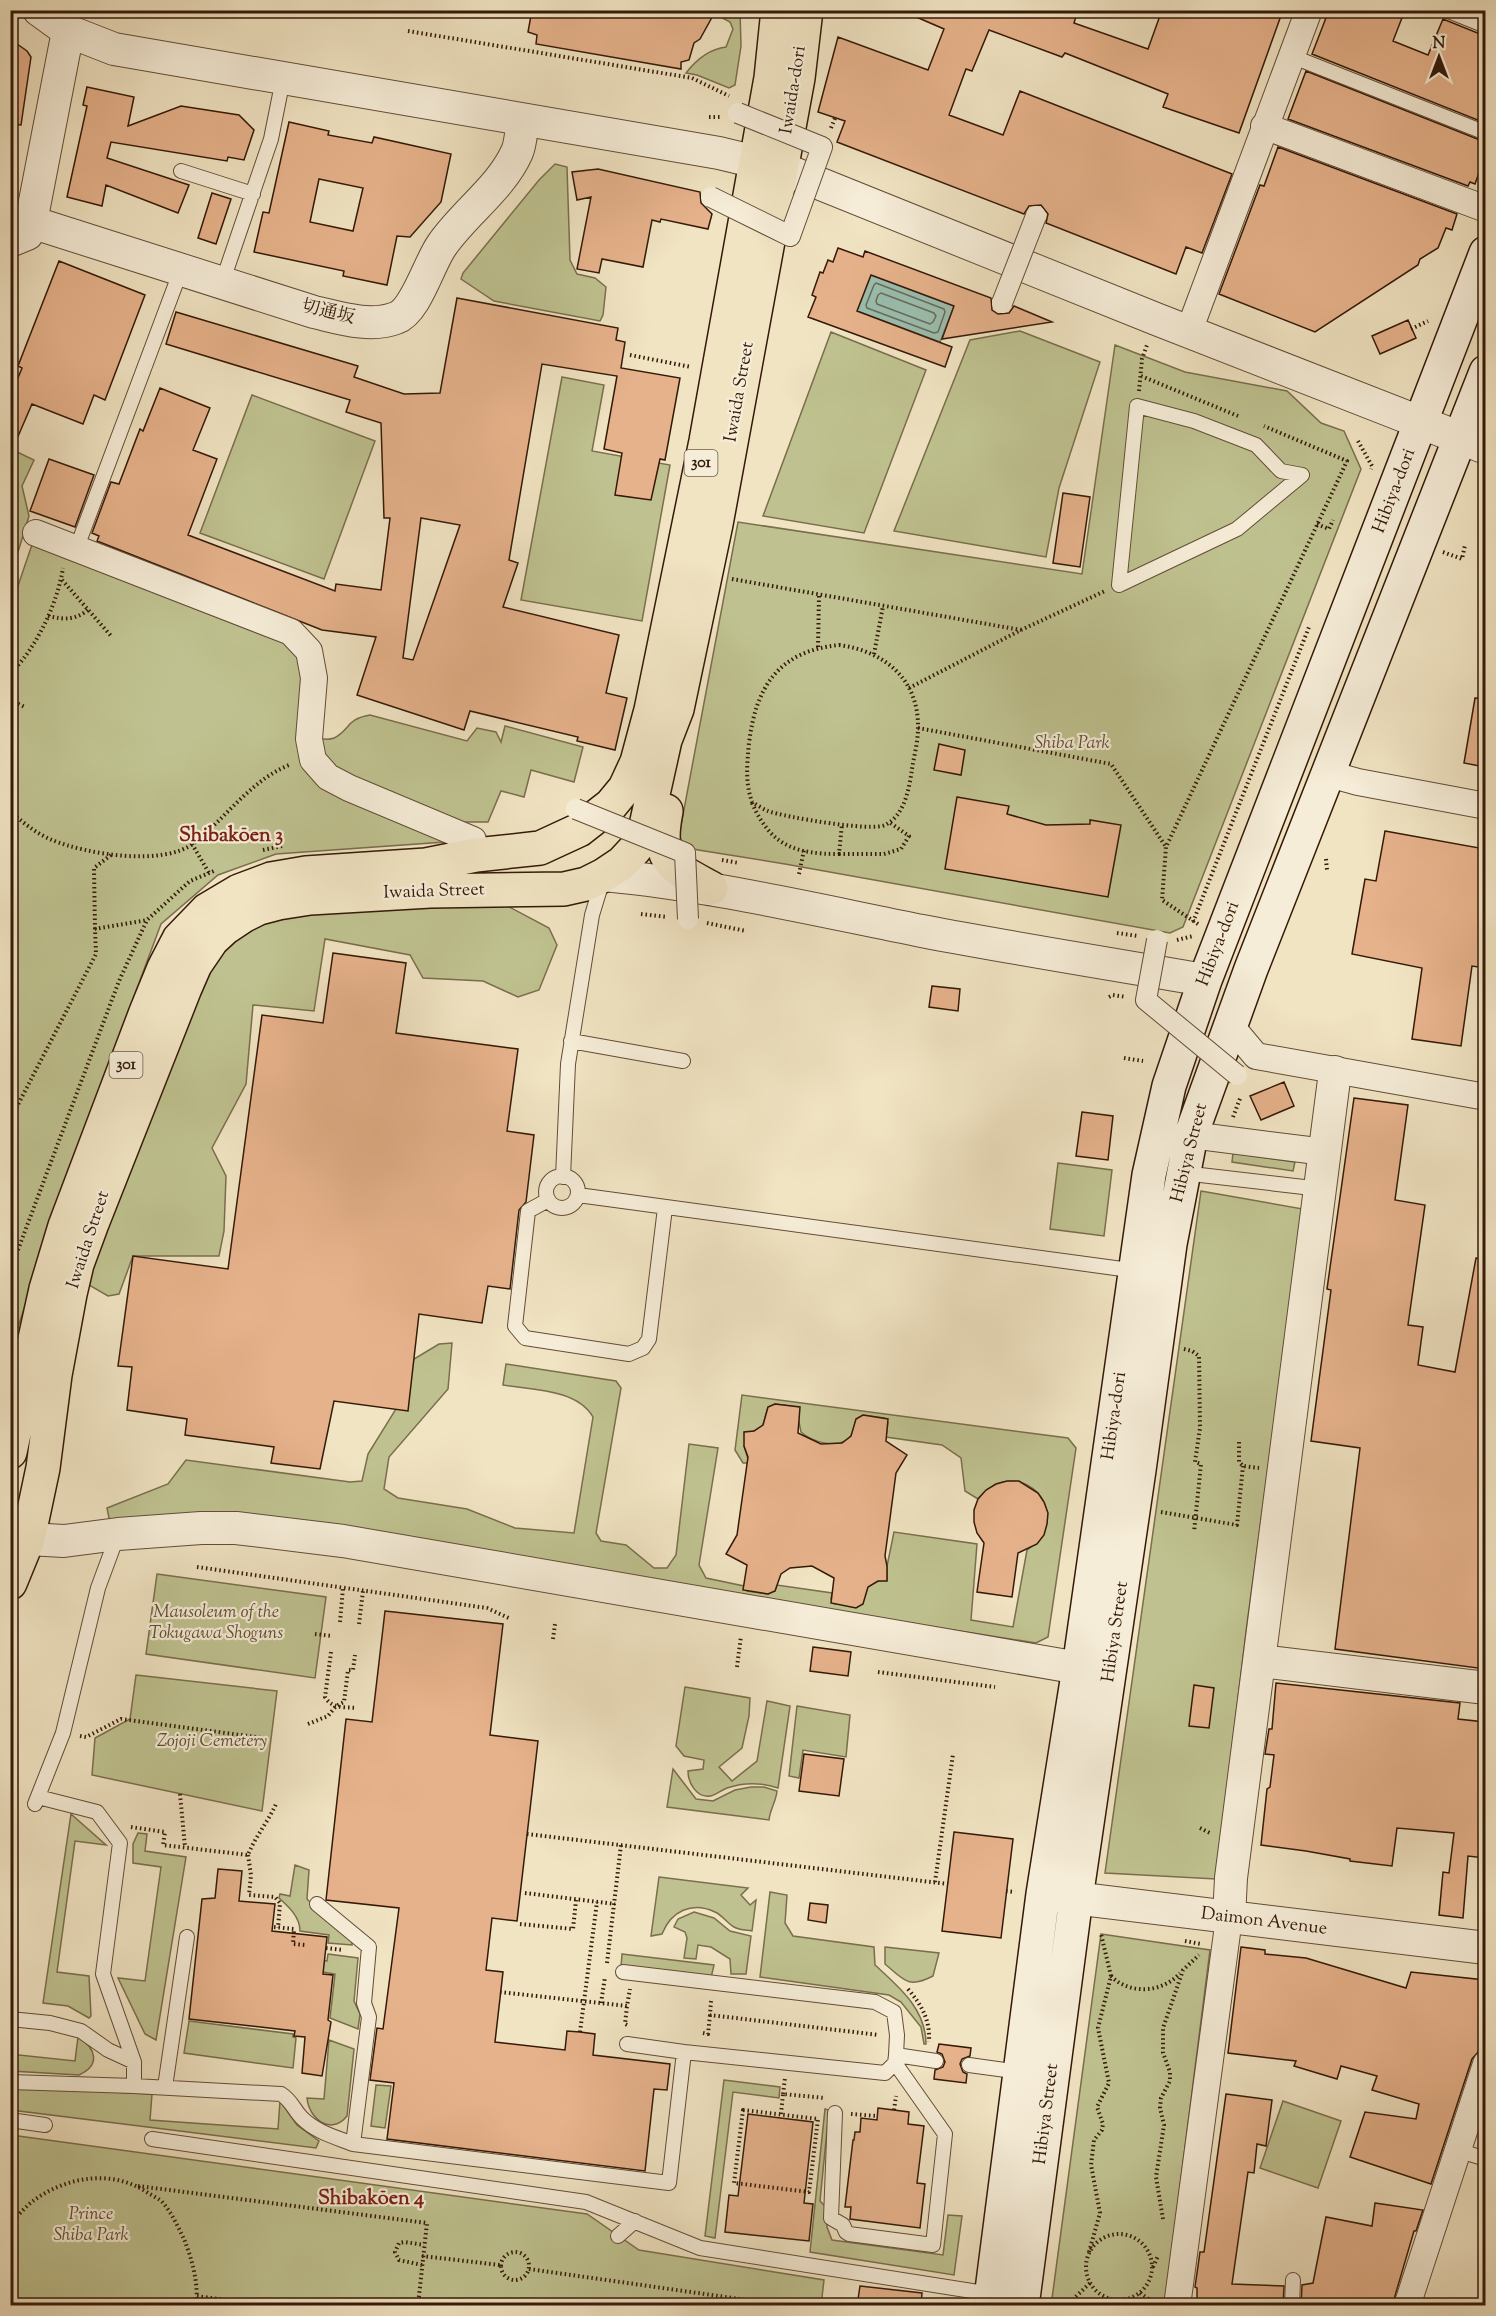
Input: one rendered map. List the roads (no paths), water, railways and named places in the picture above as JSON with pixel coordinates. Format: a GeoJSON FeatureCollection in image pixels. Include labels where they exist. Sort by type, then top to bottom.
{"type":"FeatureCollection","features":[{"type":"Feature","properties":{"kind":"main road","name":"Iwaida-dori"},"geometry":{"type":"LineString","coordinates":[[768,165],[771,78],[778,10]]}},
{"type":"Feature","properties":{"kind":"main road","name":"Iwaida-dori"},"geometry":{"type":"LineString","coordinates":[[768,165],[798,78],[806,10]]}},
{"type":"Feature","properties":{"kind":"main road","name":"Iwaida Street"},"geometry":{"type":"LineString","coordinates":[[10,1583],[28,1539],[77,1264],[185,988],[195,965],[212,940],[243,916],[278,903],[310,898],[430,891],[564,889],[586,884],[604,875],[622,863],[635,849],[645,830],[665,740],[677,709],[716,524],[768,165]]}},
{"type":"Feature","properties":{"kind":"main road","name":"Iwaida Street"},"geometry":{"type":"LineString","coordinates":[[10,1452],[14,1415],[46,1289],[65,1226],[155,990],[179,939],[207,910],[239,891],[271,879],[306,873],[426,864],[476,855],[540,848],[579,830],[611,805],[625,788],[637,762],[651,710],[706,441],[768,165]]}},
{"type":"Feature","properties":{"kind":"main road","name":"Hibiya-dori"},"geometry":{"type":"LineString","coordinates":[[1079,1668],[1150,1273],[1149,1175],[1169,1086],[1205,980],[1485,253]]}},
{"type":"Feature","properties":{"kind":"main road"},"geometry":{"type":"LineString","coordinates":[[1205,980],[1229,982],[1246,975],[1251,969],[1329,774],[1473,443],[1485,372]]}},
{"type":"Feature","properties":{"kind":"main road"},"geometry":{"type":"LineString","coordinates":[[677,709],[680,741],[665,816],[662,837],[664,852],[678,870],[711,888]]}},
{"type":"Feature","properties":{"kind":"main road"},"geometry":{"type":"LineString","coordinates":[[426,864],[581,866],[604,875],[637,762]]}},
{"type":"Feature","properties":{"kind":"main road","name":"Hibiya Street"},"geometry":{"type":"LineString","coordinates":[[1022,2306],[1076,1899],[1121,1598],[1150,1273],[1183,1173],[1191,1135],[1251,969]]}},
{"type":"Feature","properties":{"kind":"main road"},"geometry":{"type":"LineString","coordinates":[[1205,980],[1230,1025]]}},
{"type":"Feature","properties":{"kind":"main road","name":"Hibiya Street"},"geometry":{"type":"LineString","coordinates":[[991,2300],[1021,2072],[1029,1893],[1079,1668]]}},
{"type":"Feature","properties":{"kind":"street"},"geometry":{"type":"LineString","coordinates":[[1189,331],[1309,10]]}},
{"type":"Feature","properties":{"kind":"street"},"geometry":{"type":"LineString","coordinates":[[41,11],[68,31],[114,49],[719,153],[768,165],[1473,443]]}},
{"type":"Feature","properties":{"kind":"street"},"geometry":{"type":"LineString","coordinates":[[26,221],[68,31]]}},
{"type":"Feature","properties":{"kind":"street"},"geometry":{"type":"LineString","coordinates":[[711,197],[790,236],[822,147],[738,113]]}},
{"type":"Feature","properties":{"kind":"street","name":"切通坂"},"geometry":{"type":"LineString","coordinates":[[26,221],[314,312],[356,322],[381,322],[398,318],[410,307],[442,245],[503,174],[518,150],[523,120]]}},
{"type":"Feature","properties":{"kind":"street"},"geometry":{"type":"LineString","coordinates":[[1264,126],[1485,209]]}},
{"type":"Feature","properties":{"kind":"street"},"geometry":{"type":"LineString","coordinates":[[1002,303],[1036,216]]}},
{"type":"Feature","properties":{"kind":"street"},"geometry":{"type":"LineString","coordinates":[[36,532],[291,632],[309,651],[314,678],[309,739],[313,760],[328,777],[349,788],[473,840],[476,855]]}},
{"type":"Feature","properties":{"kind":"street"},"geometry":{"type":"LineString","coordinates":[[1329,774],[1358,782],[1485,806]]}},
{"type":"Feature","properties":{"kind":"street"},"geometry":{"type":"LineString","coordinates":[[576,809],[686,853],[688,919]]}},
{"type":"Feature","properties":{"kind":"street"},"geometry":{"type":"LineString","coordinates":[[604,875],[711,888],[924,931],[1205,980]]}},
{"type":"Feature","properties":{"kind":"street"},"geometry":{"type":"LineString","coordinates":[[1165,941],[1146,1000],[1237,1075]]}},
{"type":"Feature","properties":{"kind":"street"},"geometry":{"type":"LineString","coordinates":[[1230,1025],[1256,1056],[1335,1072],[1485,1097]]}},
{"type":"Feature","properties":{"kind":"street"},"geometry":{"type":"LineString","coordinates":[[1177,2306],[1229,1918],[1232,1878],[1335,1072]]}},
{"type":"Feature","properties":{"kind":"street"},"geometry":{"type":"LineString","coordinates":[[1191,1135],[1325,1152]]}},
{"type":"Feature","properties":{"kind":"street"},"geometry":{"type":"LineString","coordinates":[[14,1415],[49,1425]]}},
{"type":"Feature","properties":{"kind":"street"},"geometry":{"type":"LineString","coordinates":[[28,1539],[64,1541],[118,1534],[236,1528],[343,1541],[1079,1668]]}},
{"type":"Feature","properties":{"kind":"street"},"geometry":{"type":"LineString","coordinates":[[1260,1661],[1485,1688]]}},
{"type":"Feature","properties":{"kind":"street","name":"Daimon Avenue"},"geometry":{"type":"LineString","coordinates":[[1029,1893],[1485,1948]]}},
{"type":"Feature","properties":{"kind":"street"},"geometry":{"type":"LineString","coordinates":[[1407,2306],[1485,2064]]}},
{"type":"Feature","properties":{"kind":"lane"},"geometry":{"type":"LineString","coordinates":[[1446,10],[1485,26]]}},
{"type":"Feature","properties":{"kind":"lane"},"geometry":{"type":"LineString","coordinates":[[1291,56],[1485,133]]}},
{"type":"Feature","properties":{"kind":"lane"},"geometry":{"type":"LineString","coordinates":[[222,283],[271,139],[283,79]]}},
{"type":"Feature","properties":{"kind":"lane"},"geometry":{"type":"LineString","coordinates":[[181,171],[253,194]]}},
{"type":"Feature","properties":{"kind":"lane"},"geometry":{"type":"LineString","coordinates":[[72,545],[181,270]]}},
{"type":"Feature","properties":{"kind":"lane"},"geometry":{"type":"LineString","coordinates":[[1137,406],[1194,422],[1256,444],[1265,457],[1281,471],[1302,475],[1237,529],[1119,585],[1137,406]]}},
{"type":"Feature","properties":{"kind":"lane"},"geometry":{"type":"LineString","coordinates":[[563,1177],[568,1064],[592,915],[604,875]]}},
{"type":"Feature","properties":{"kind":"lane"},"geometry":{"type":"LineString","coordinates":[[572,1041],[683,1061]]}},
{"type":"Feature","properties":{"kind":"lane"},"geometry":{"type":"LineString","coordinates":[[1183,1173],[1321,1190]]}},
{"type":"Feature","properties":{"kind":"lane"},"geometry":{"type":"LineString","coordinates":[[563,1177],[575,1182],[578,1195],[573,1204],[565,1208],[555,1207],[548,1200],[548,1186],[554,1179],[563,1177]]}},
{"type":"Feature","properties":{"kind":"lane"},"geometry":{"type":"LineString","coordinates":[[578,1195],[1150,1273]]}},
{"type":"Feature","properties":{"kind":"lane"},"geometry":{"type":"LineString","coordinates":[[548,1200],[528,1211],[515,1326],[525,1338],[629,1354],[643,1348],[649,1339],[665,1208]]}},
{"type":"Feature","properties":{"kind":"lane"},"geometry":{"type":"LineString","coordinates":[[118,1534],[98,1588],[63,1733],[36,1801],[97,1812],[120,1843],[103,1974],[134,2062],[134,2086]]}},
{"type":"Feature","properties":{"kind":"lane"},"geometry":{"type":"LineString","coordinates":[[317,1904],[369,1947],[364,2002],[369,2017],[352,2144]]}},
{"type":"Feature","properties":{"kind":"lane"},"geometry":{"type":"LineString","coordinates":[[165,2087],[187,1937]]}},
{"type":"Feature","properties":{"kind":"lane"},"geometry":{"type":"LineString","coordinates":[[623,1972],[875,2002],[894,2012],[897,2037],[895,2059],[885,2073],[627,2044]]}},
{"type":"Feature","properties":{"kind":"lane"},"geometry":{"type":"LineString","coordinates":[[10,2019],[67,2026],[81,2031],[108,2050],[134,2062]]}},
{"type":"Feature","properties":{"kind":"lane"},"geometry":{"type":"LineString","coordinates":[[10,2082],[165,2087],[281,2094],[290,2100],[302,2118],[321,2132],[352,2144],[669,2183],[684,2052]]}},
{"type":"Feature","properties":{"kind":"lane"},"geometry":{"type":"LineString","coordinates":[[895,2059],[936,2061]]}},
{"type":"Feature","properties":{"kind":"lane"},"geometry":{"type":"LineString","coordinates":[[842,2113],[831,2218],[843,2225],[849,2234],[933,2245],[945,2134],[895,2059]]}},
{"type":"Feature","properties":{"kind":"lane"},"geometry":{"type":"LineString","coordinates":[[969,2066],[1021,2072]]}},
{"type":"Feature","properties":{"kind":"lane"},"geometry":{"type":"LineString","coordinates":[[10,2120],[45,2124]]}},
{"type":"Feature","properties":{"kind":"lane"},"geometry":{"type":"LineString","coordinates":[[152,2139],[586,2202],[700,2248],[991,2300]]}},
{"type":"Feature","properties":{"kind":"lane"},"geometry":{"type":"LineString","coordinates":[[1457,2150],[1485,2159]]}},
{"type":"Feature","properties":{"kind":"lane"},"geometry":{"type":"LineString","coordinates":[[618,2236],[635,2222]]}},
{"type":"Feature","properties":{"kind":"lane"},"geometry":{"type":"LineString","coordinates":[[1292,2306],[1293,2280]]}},
{"type":"Feature","properties":{"kind":"water"},"geometry":{"type":"Polygon","coordinates":[[[871,275],[954,306],[940,342],[857,311],[871,275]]]}},
{"type":"Feature","properties":{"kind":"district","name":"Shibakōen 3"},"geometry":{"type":"Point","coordinates":[231,836]}},
{"type":"Feature","properties":{"kind":"district","name":"Shibakōen 4"},"geometry":{"type":"Point","coordinates":[371,2199]}},
{"type":"Feature","properties":{"kind":"park label","name":"Shiba Park"},"geometry":{"type":"Point","coordinates":[1072,744]}},
{"type":"Feature","properties":{"kind":"park label","name":"Mausoleum of the Tokugawa Shoguns"},"geometry":{"type":"Point","coordinates":[216,1623]}},
{"type":"Feature","properties":{"kind":"park label","name":"Zojoji Cemetery"},"geometry":{"type":"Point","coordinates":[212,1742]}},
{"type":"Feature","properties":{"kind":"park label","name":"Prince Shiba Park"},"geometry":{"type":"Point","coordinates":[91,2225]}}]}
